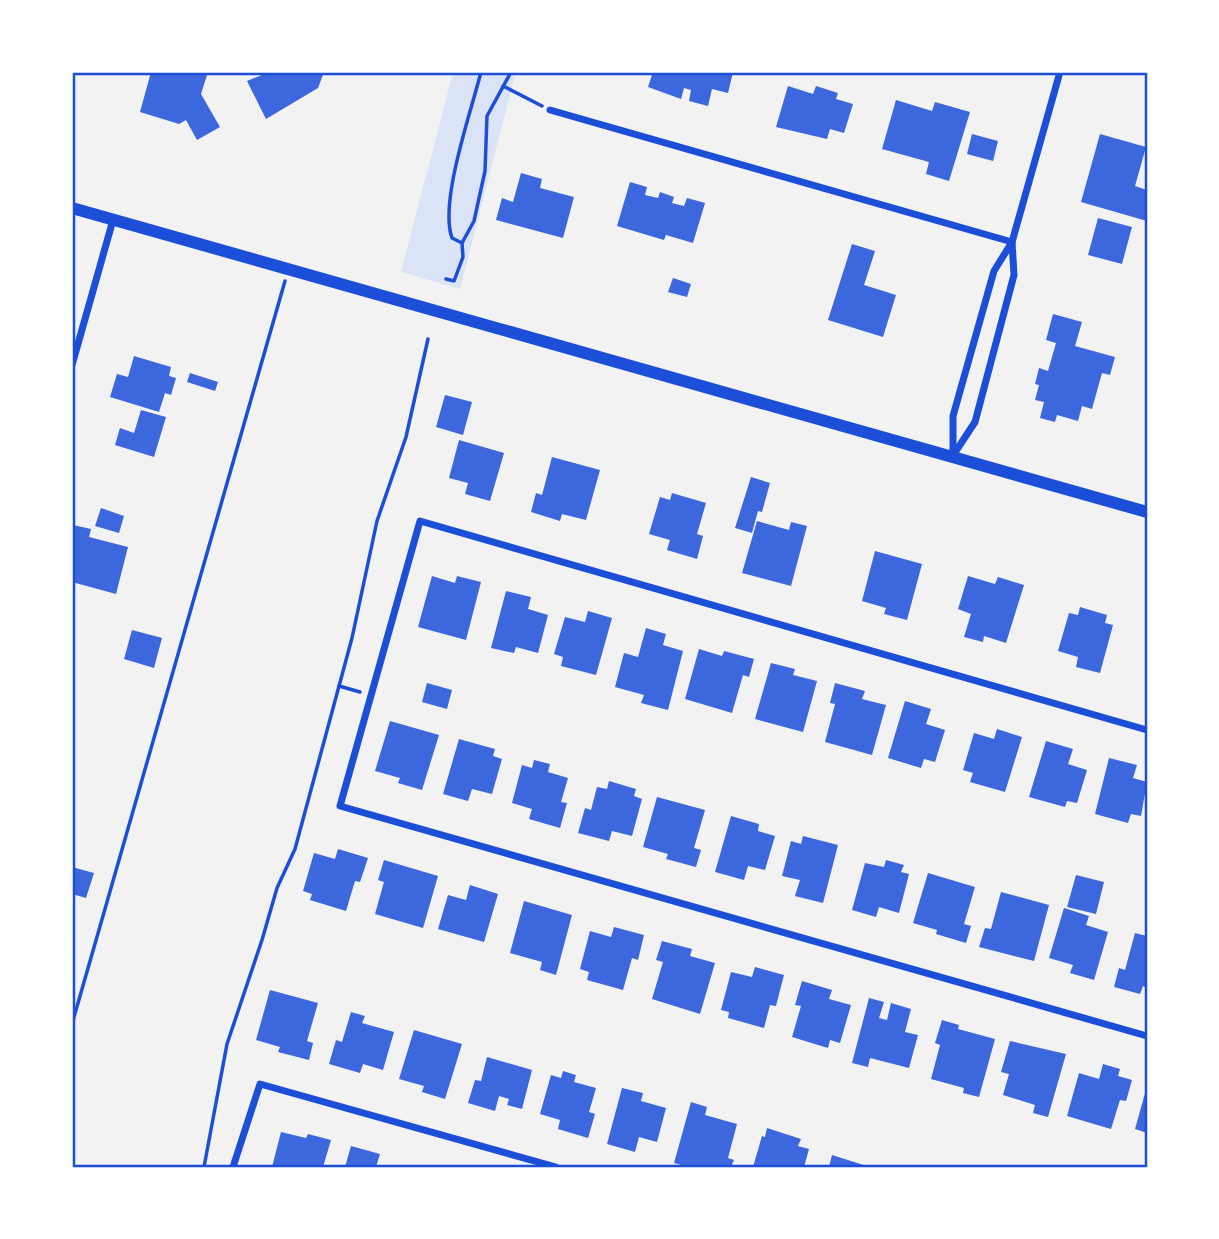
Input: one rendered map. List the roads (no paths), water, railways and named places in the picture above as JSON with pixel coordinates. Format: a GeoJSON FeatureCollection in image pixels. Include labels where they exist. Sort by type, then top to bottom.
{"type":"FeatureCollection","features":[{"type":"Feature","properties":{"kind":"main road"},"geometry":{"type":"LineString","coordinates":[[72,208],[1147,512]]}},
{"type":"Feature","properties":{"kind":"street"},"geometry":{"type":"LineString","coordinates":[[953,456],[953,416],[994,271],[1012,242],[1060,72]]}},
{"type":"Feature","properties":{"kind":"street"},"geometry":{"type":"LineString","coordinates":[[550,110],[1012,242]]}},
{"type":"Feature","properties":{"kind":"street"},"geometry":{"type":"LineString","coordinates":[[72,365],[113,220]]}},
{"type":"Feature","properties":{"kind":"street"},"geometry":{"type":"LineString","coordinates":[[953,456],[975,422],[1014,275],[1012,242]]}},
{"type":"Feature","properties":{"kind":"street"},"geometry":{"type":"LineString","coordinates":[[1147,730],[420,521],[340,806],[1147,1036]]}},
{"type":"Feature","properties":{"kind":"street"},"geometry":{"type":"LineString","coordinates":[[233,1167],[260,1084],[556,1167]]}}]}
